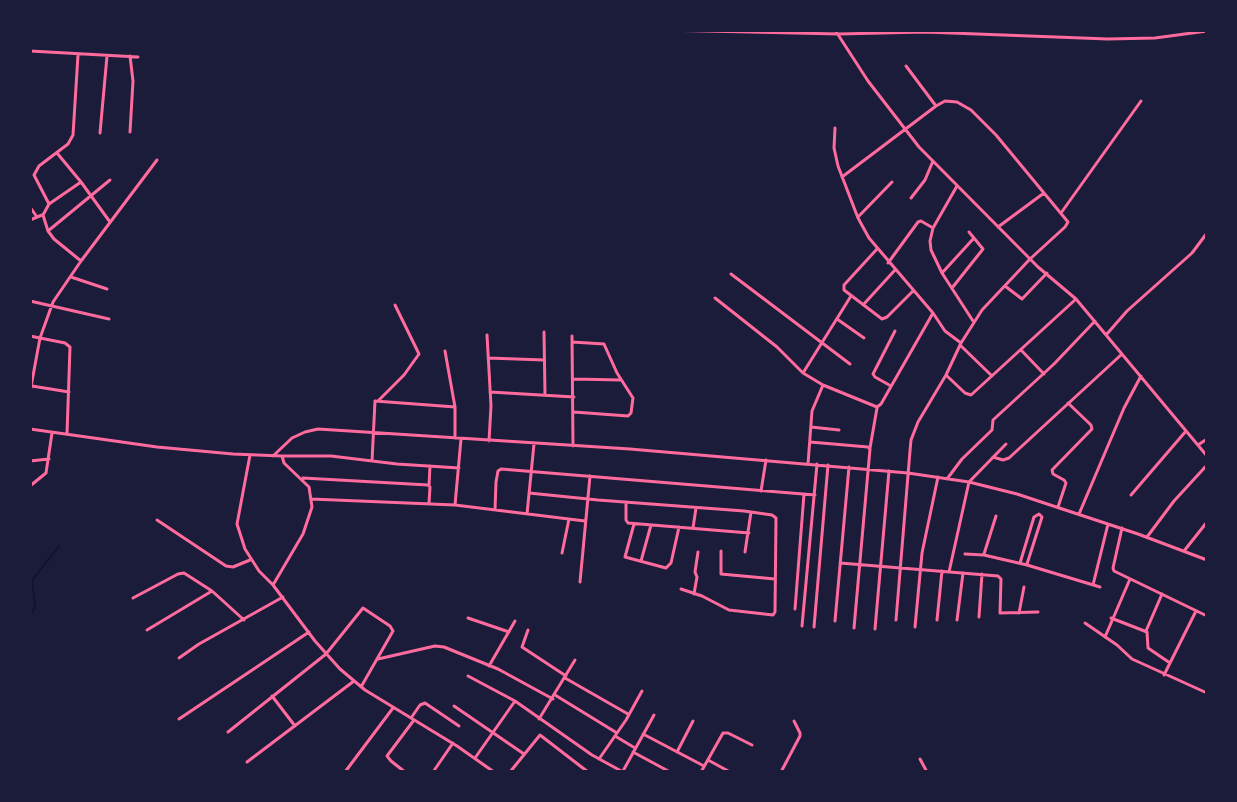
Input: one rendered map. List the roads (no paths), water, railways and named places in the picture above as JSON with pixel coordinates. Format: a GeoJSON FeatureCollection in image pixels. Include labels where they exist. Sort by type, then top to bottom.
{"type":"FeatureCollection","features":[{"type":"Feature","properties":{"kind":"street"},"geometry":{"type":"LineString","coordinates":[[661,30],[839,34],[925,32],[1133,39],[1207,31]]}},
{"type":"Feature","properties":{"kind":"street"},"geometry":{"type":"LineString","coordinates":[[835,30],[868,81],[905,129],[957,186],[1030,259],[1076,299],[1207,456]]}},
{"type":"Feature","properties":{"kind":"street"},"geometry":{"type":"LineString","coordinates":[[30,51],[138,57]]}},
{"type":"Feature","properties":{"kind":"street"},"geometry":{"type":"LineString","coordinates":[[49,204],[34,175],[39,166],[68,144],[73,135],[78,55]]}},
{"type":"Feature","properties":{"kind":"street"},"geometry":{"type":"LineString","coordinates":[[100,133],[107,56]]}},
{"type":"Feature","properties":{"kind":"street"},"geometry":{"type":"LineString","coordinates":[[130,57],[134,81],[130,132]]}},
{"type":"Feature","properties":{"kind":"street"},"geometry":{"type":"LineString","coordinates":[[906,66],[936,105]]}},
{"type":"Feature","properties":{"kind":"street"},"geometry":{"type":"LineString","coordinates":[[842,177],[936,105],[952,100],[970,110],[996,135],[1068,222],[1030,259],[974,322],[914,431],[911,440],[896,620]]}},
{"type":"Feature","properties":{"kind":"street"},"geometry":{"type":"LineString","coordinates":[[1061,213],[1141,101]]}},
{"type":"Feature","properties":{"kind":"street"},"geometry":{"type":"LineString","coordinates":[[835,128],[834,148],[842,177],[858,218],[877,249],[945,331],[992,376]]}},
{"type":"Feature","properties":{"kind":"street"},"geometry":{"type":"LineString","coordinates":[[57,153],[110,222]]}},
{"type":"Feature","properties":{"kind":"street"},"geometry":{"type":"LineString","coordinates":[[30,392],[40,338],[51,307],[81,261],[157,160]]}},
{"type":"Feature","properties":{"kind":"street"},"geometry":{"type":"LineString","coordinates":[[911,198],[925,180],[933,161]]}},
{"type":"Feature","properties":{"kind":"street"},"geometry":{"type":"LineString","coordinates":[[48,231],[110,180]]}},
{"type":"Feature","properties":{"kind":"street"},"geometry":{"type":"LineString","coordinates":[[30,220],[43,215],[49,204],[81,182]]}},
{"type":"Feature","properties":{"kind":"street"},"geometry":{"type":"LineString","coordinates":[[858,218],[892,182]]}},
{"type":"Feature","properties":{"kind":"street"},"geometry":{"type":"LineString","coordinates":[[957,186],[933,228],[930,241],[931,249],[942,273],[974,322]]}},
{"type":"Feature","properties":{"kind":"street"},"geometry":{"type":"LineString","coordinates":[[998,227],[1044,193]]}},
{"type":"Feature","properties":{"kind":"street"},"geometry":{"type":"LineString","coordinates":[[30,207],[37,217]]}},
{"type":"Feature","properties":{"kind":"street"},"geometry":{"type":"LineString","coordinates":[[43,215],[48,231],[54,239],[81,261]]}},
{"type":"Feature","properties":{"kind":"street"},"geometry":{"type":"LineString","coordinates":[[888,262],[920,221],[933,228]]}},
{"type":"Feature","properties":{"kind":"street"},"geometry":{"type":"LineString","coordinates":[[952,288],[982,249],[969,232]]}},
{"type":"Feature","properties":{"kind":"street"},"geometry":{"type":"LineString","coordinates":[[1106,335],[1127,311],[1192,253],[1207,233]]}},
{"type":"Feature","properties":{"kind":"street"},"geometry":{"type":"LineString","coordinates":[[942,273],[974,238]]}},
{"type":"Feature","properties":{"kind":"street"},"geometry":{"type":"LineString","coordinates":[[877,249],[843,287],[844,290],[877,316],[885,318],[913,291]]}},
{"type":"Feature","properties":{"kind":"street"},"geometry":{"type":"LineString","coordinates":[[863,305],[895,270]]}},
{"type":"Feature","properties":{"kind":"street"},"geometry":{"type":"LineString","coordinates":[[1005,286],[1022,299],[1047,273]]}},
{"type":"Feature","properties":{"kind":"street"},"geometry":{"type":"LineString","coordinates":[[731,274],[850,364]]}},
{"type":"Feature","properties":{"kind":"street"},"geometry":{"type":"LineString","coordinates":[[71,277],[107,289]]}},
{"type":"Feature","properties":{"kind":"street"},"geometry":{"type":"LineString","coordinates":[[803,373],[851,296]]}},
{"type":"Feature","properties":{"kind":"street"},"geometry":{"type":"LineString","coordinates":[[715,298],[777,347],[803,373],[823,385],[877,407]]}},
{"type":"Feature","properties":{"kind":"street"},"geometry":{"type":"LineString","coordinates":[[946,375],[965,393],[971,395],[1076,299]]}},
{"type":"Feature","properties":{"kind":"street"},"geometry":{"type":"LineString","coordinates":[[30,301],[109,319]]}},
{"type":"Feature","properties":{"kind":"street"},"geometry":{"type":"LineString","coordinates":[[372,461],[375,401],[379,400],[404,375],[419,354],[396,305]]}},
{"type":"Feature","properties":{"kind":"street"},"geometry":{"type":"LineString","coordinates":[[854,628],[870,448],[877,407],[881,404],[933,314]]}},
{"type":"Feature","properties":{"kind":"street"},"geometry":{"type":"LineString","coordinates":[[837,319],[864,338]]}},
{"type":"Feature","properties":{"kind":"street"},"geometry":{"type":"LineString","coordinates":[[947,479],[962,459],[992,430],[993,420],[1044,374],[1095,321]]}},
{"type":"Feature","properties":{"kind":"street"},"geometry":{"type":"LineString","coordinates":[[891,386],[873,374],[895,331]]}},
{"type":"Feature","properties":{"kind":"street"},"geometry":{"type":"LineString","coordinates":[[544,332],[545,395]]}},
{"type":"Feature","properties":{"kind":"street"},"geometry":{"type":"LineString","coordinates":[[487,335],[490,392],[489,441]]}},
{"type":"Feature","properties":{"kind":"street"},"geometry":{"type":"LineString","coordinates":[[30,336],[69,345],[67,435]]}},
{"type":"Feature","properties":{"kind":"street"},"geometry":{"type":"LineString","coordinates":[[572,336],[573,446]]}},
{"type":"Feature","properties":{"kind":"street"},"geometry":{"type":"LineString","coordinates":[[572,342],[604,344],[621,380],[633,398],[630,415],[574,412]]}},
{"type":"Feature","properties":{"kind":"street"},"geometry":{"type":"LineString","coordinates":[[1021,350],[1044,374]]}},
{"type":"Feature","properties":{"kind":"street"},"geometry":{"type":"LineString","coordinates":[[445,351],[455,407],[455,439]]}},
{"type":"Feature","properties":{"kind":"street"},"geometry":{"type":"LineString","coordinates":[[993,458],[1003,460],[1009,458],[1122,354]]}},
{"type":"Feature","properties":{"kind":"street"},"geometry":{"type":"LineString","coordinates":[[488,358],[544,360]]}},
{"type":"Feature","properties":{"kind":"street"},"geometry":{"type":"LineString","coordinates":[[1079,514],[1124,408],[1141,376]]}},
{"type":"Feature","properties":{"kind":"street"},"geometry":{"type":"LineString","coordinates":[[573,379],[621,380]]}},
{"type":"Feature","properties":{"kind":"street"},"geometry":{"type":"LineString","coordinates":[[808,464],[813,406],[823,385]]}},
{"type":"Feature","properties":{"kind":"street"},"geometry":{"type":"LineString","coordinates":[[31,386],[69,392]]}},
{"type":"Feature","properties":{"kind":"street"},"geometry":{"type":"LineString","coordinates":[[490,392],[574,397]]}},
{"type":"Feature","properties":{"kind":"street"},"geometry":{"type":"LineString","coordinates":[[379,400],[455,407]]}},
{"type":"Feature","properties":{"kind":"street"},"geometry":{"type":"LineString","coordinates":[[1058,507],[1066,483],[1053,474],[1052,470],[1092,429],[1091,425],[1068,403]]}},
{"type":"Feature","properties":{"kind":"street"},"geometry":{"type":"LineString","coordinates":[[811,427],[839,430]]}},
{"type":"Feature","properties":{"kind":"street"},"geometry":{"type":"LineString","coordinates":[[30,429],[157,447],[250,455],[331,456],[459,468]]}},
{"type":"Feature","properties":{"kind":"street"},"geometry":{"type":"LineString","coordinates":[[273,456],[288,441],[305,432],[318,429],[766,460],[908,473],[969,482],[1017,494],[1122,528],[1207,560]]}},
{"type":"Feature","properties":{"kind":"street"},"geometry":{"type":"LineString","coordinates":[[1131,495],[1186,431]]}},
{"type":"Feature","properties":{"kind":"street"},"geometry":{"type":"LineString","coordinates":[[30,486],[46,473],[52,433]]}},
{"type":"Feature","properties":{"kind":"street"},"geometry":{"type":"LineString","coordinates":[[455,505],[461,439]]}},
{"type":"Feature","properties":{"kind":"street"},"geometry":{"type":"LineString","coordinates":[[1198,445],[1207,439]]}},
{"type":"Feature","properties":{"kind":"street"},"geometry":{"type":"LineString","coordinates":[[810,442],[870,448]]}},
{"type":"Feature","properties":{"kind":"street"},"geometry":{"type":"LineString","coordinates":[[527,514],[534,444]]}},
{"type":"Feature","properties":{"kind":"street"},"geometry":{"type":"LineString","coordinates":[[949,572],[969,482],[1006,444]]}},
{"type":"Feature","properties":{"kind":"street"},"geometry":{"type":"LineString","coordinates":[[250,455],[237,524],[250,560],[283,597],[340,669],[361,687],[453,743],[494,772]]}},
{"type":"Feature","properties":{"kind":"street"},"geometry":{"type":"LineString","coordinates":[[273,585],[303,534],[312,499],[309,487],[284,463],[282,456]]}},
{"type":"Feature","properties":{"kind":"street"},"geometry":{"type":"LineString","coordinates":[[30,461],[49,459]]}},
{"type":"Feature","properties":{"kind":"street"},"geometry":{"type":"LineString","coordinates":[[761,491],[766,460]]}},
{"type":"Feature","properties":{"kind":"street"},"geometry":{"type":"LineString","coordinates":[[802,626],[817,464]]}},
{"type":"Feature","properties":{"kind":"street"},"geometry":{"type":"LineString","coordinates":[[814,627],[828,465]]}},
{"type":"Feature","properties":{"kind":"street"},"geometry":{"type":"LineString","coordinates":[[1147,537],[1174,501],[1207,465]]}},
{"type":"Feature","properties":{"kind":"street"},"geometry":{"type":"LineString","coordinates":[[429,503],[430,466]]}},
{"type":"Feature","properties":{"kind":"street"},"geometry":{"type":"LineString","coordinates":[[835,621],[849,467]]}},
{"type":"Feature","properties":{"kind":"street"},"geometry":{"type":"LineString","coordinates":[[495,510],[498,470],[814,495]]}},
{"type":"Feature","properties":{"kind":"street"},"geometry":{"type":"LineString","coordinates":[[875,629],[889,471]]}},
{"type":"Feature","properties":{"kind":"street"},"geometry":{"type":"LineString","coordinates":[[580,582],[590,477]]}},
{"type":"Feature","properties":{"kind":"street"},"geometry":{"type":"LineString","coordinates":[[915,627],[927,526],[938,477]]}},
{"type":"Feature","properties":{"kind":"street"},"geometry":{"type":"LineString","coordinates":[[301,478],[429,486]]}},
{"type":"Feature","properties":{"kind":"street"},"geometry":{"type":"LineString","coordinates":[[529,493],[772,514],[776,518],[775,612],[772,615],[729,610],[681,589]]}},
{"type":"Feature","properties":{"kind":"street"},"geometry":{"type":"LineString","coordinates":[[795,609],[804,494]]}},
{"type":"Feature","properties":{"kind":"street"},"geometry":{"type":"LineString","coordinates":[[312,499],[455,505],[585,521]]}},
{"type":"Feature","properties":{"kind":"street"},"geometry":{"type":"LineString","coordinates":[[626,502],[626,521],[634,524],[749,533]]}},
{"type":"Feature","properties":{"kind":"street"},"geometry":{"type":"LineString","coordinates":[[693,528],[696,508]]}},
{"type":"Feature","properties":{"kind":"street"},"geometry":{"type":"LineString","coordinates":[[746,552],[751,512]]}},
{"type":"Feature","properties":{"kind":"street"},"geometry":{"type":"LineString","coordinates":[[1020,563],[1034,518],[1039,513],[1042,516],[1027,565]]}},
{"type":"Feature","properties":{"kind":"street"},"geometry":{"type":"LineString","coordinates":[[984,555],[996,516]]}},
{"type":"Feature","properties":{"kind":"street"},"geometry":{"type":"LineString","coordinates":[[562,553],[569,519]]}},
{"type":"Feature","properties":{"kind":"street"},"geometry":{"type":"LineString","coordinates":[[157,520],[226,566],[233,567],[250,560]]}},
{"type":"Feature","properties":{"kind":"street"},"geometry":{"type":"LineString","coordinates":[[1184,550],[1207,522]]}},
{"type":"Feature","properties":{"kind":"street"},"geometry":{"type":"LineString","coordinates":[[634,524],[625,557],[666,568],[670,566],[679,527]]}},
{"type":"Feature","properties":{"kind":"street"},"geometry":{"type":"LineString","coordinates":[[1093,585],[1108,524]]}},
{"type":"Feature","properties":{"kind":"street"},"geometry":{"type":"LineString","coordinates":[[641,562],[651,525]]}},
{"type":"Feature","properties":{"kind":"street"},"geometry":{"type":"LineString","coordinates":[[1122,528],[1113,569],[1116,573],[1207,616]]}},
{"type":"Feature","properties":{"kind":"street"},"geometry":{"type":"LineString","coordinates":[[721,551],[721,574],[775,579]]}},
{"type":"Feature","properties":{"kind":"street"},"geometry":{"type":"LineString","coordinates":[[694,594],[697,577],[694,572],[698,552]]}},
{"type":"Feature","properties":{"kind":"street"},"geometry":{"type":"LineString","coordinates":[[965,554],[984,555],[1020,563],[1100,587]]}},
{"type":"Feature","properties":{"kind":"street"},"geometry":{"type":"LineString","coordinates":[[840,563],[901,566],[1001,578],[1000,613],[1038,612]]}},
{"type":"Feature","properties":{"kind":"street"},"geometry":{"type":"LineString","coordinates":[[937,620],[942,571]]}},
{"type":"Feature","properties":{"kind":"street"},"geometry":{"type":"LineString","coordinates":[[133,598],[180,573],[188,575],[212,591],[244,620]]}},
{"type":"Feature","properties":{"kind":"street"},"geometry":{"type":"LineString","coordinates":[[957,620],[963,573]]}},
{"type":"Feature","properties":{"kind":"street"},"geometry":{"type":"LineString","coordinates":[[979,617],[982,574]]}},
{"type":"Feature","properties":{"kind":"street"},"geometry":{"type":"LineString","coordinates":[[1105,637],[1111,618],[1130,579]]}},
{"type":"Feature","properties":{"kind":"street"},"geometry":{"type":"LineString","coordinates":[[1019,613],[1024,587]]}},
{"type":"Feature","properties":{"kind":"street"},"geometry":{"type":"LineString","coordinates":[[147,630],[212,591]]}},
{"type":"Feature","properties":{"kind":"street"},"geometry":{"type":"LineString","coordinates":[[1146,632],[1162,594]]}},
{"type":"Feature","properties":{"kind":"street"},"geometry":{"type":"LineString","coordinates":[[179,658],[199,644],[283,597]]}},
{"type":"Feature","properties":{"kind":"street"},"geometry":{"type":"LineString","coordinates":[[228,732],[327,654],[363,608],[392,629],[392,635],[361,687]]}},
{"type":"Feature","properties":{"kind":"street"},"geometry":{"type":"LineString","coordinates":[[1164,675],[1196,611]]}},
{"type":"Feature","properties":{"kind":"street"},"geometry":{"type":"LineString","coordinates":[[468,618],[509,632]]}},
{"type":"Feature","properties":{"kind":"street"},"geometry":{"type":"LineString","coordinates":[[1111,618],[1146,632],[1149,635],[1148,648],[1170,663]]}},
{"type":"Feature","properties":{"kind":"street"},"geometry":{"type":"LineString","coordinates":[[489,666],[516,621]]}},
{"type":"Feature","properties":{"kind":"street"},"geometry":{"type":"LineString","coordinates":[[1084,623],[1117,645],[1132,659],[1207,693]]}},
{"type":"Feature","properties":{"kind":"street"},"geometry":{"type":"LineString","coordinates":[[528,630],[522,647],[565,677],[629,715]]}},
{"type":"Feature","properties":{"kind":"street"},"geometry":{"type":"LineString","coordinates":[[178,720],[309,632]]}},
{"type":"Feature","properties":{"kind":"street"},"geometry":{"type":"LineString","coordinates":[[378,659],[440,646],[554,697],[670,772]]}},
{"type":"Feature","properties":{"kind":"street"},"geometry":{"type":"LineString","coordinates":[[540,719],[575,660]]}},
{"type":"Feature","properties":{"kind":"street"},"geometry":{"type":"LineString","coordinates":[[468,676],[515,702],[599,759],[623,772],[654,715]]}},
{"type":"Feature","properties":{"kind":"street"},"geometry":{"type":"LineString","coordinates":[[247,762],[354,681]]}},
{"type":"Feature","properties":{"kind":"street"},"geometry":{"type":"LineString","coordinates":[[599,759],[629,715],[642,691]]}},
{"type":"Feature","properties":{"kind":"street"},"geometry":{"type":"LineString","coordinates":[[272,696],[295,726]]}},
{"type":"Feature","properties":{"kind":"street"},"geometry":{"type":"LineString","coordinates":[[476,758],[515,702]]}},
{"type":"Feature","properties":{"kind":"street"},"geometry":{"type":"LineString","coordinates":[[405,772],[387,756],[420,705],[425,703],[459,726]]}},
{"type":"Feature","properties":{"kind":"street"},"geometry":{"type":"LineString","coordinates":[[454,706],[524,754]]}},
{"type":"Feature","properties":{"kind":"street"},"geometry":{"type":"LineString","coordinates":[[345,772],[393,708]]}},
{"type":"Feature","properties":{"kind":"street"},"geometry":{"type":"LineString","coordinates":[[677,752],[693,721]]}},
{"type":"Feature","properties":{"kind":"street"},"geometry":{"type":"LineString","coordinates":[[781,772],[800,736],[794,721]]}},
{"type":"Feature","properties":{"kind":"street"},"geometry":{"type":"LineString","coordinates":[[701,772],[720,736],[725,732],[752,745]]}},
{"type":"Feature","properties":{"kind":"street"},"geometry":{"type":"LineString","coordinates":[[644,734],[704,766]]}},
{"type":"Feature","properties":{"kind":"street"},"geometry":{"type":"LineString","coordinates":[[510,772],[537,737],[542,735],[588,772]]}},
{"type":"Feature","properties":{"kind":"street"},"geometry":{"type":"LineString","coordinates":[[433,772],[453,743]]}},
{"type":"Feature","properties":{"kind":"street"},"geometry":{"type":"LineString","coordinates":[[920,759],[927,772]]}},
{"type":"Feature","properties":{"kind":"street"},"geometry":{"type":"LineString","coordinates":[[708,760],[730,772]]}},
{"type":"Feature","properties":{"kind":"waterway"},"geometry":{"type":"LineString","coordinates":[[30,618],[35,606],[32,580],[59,546]]}}]}
